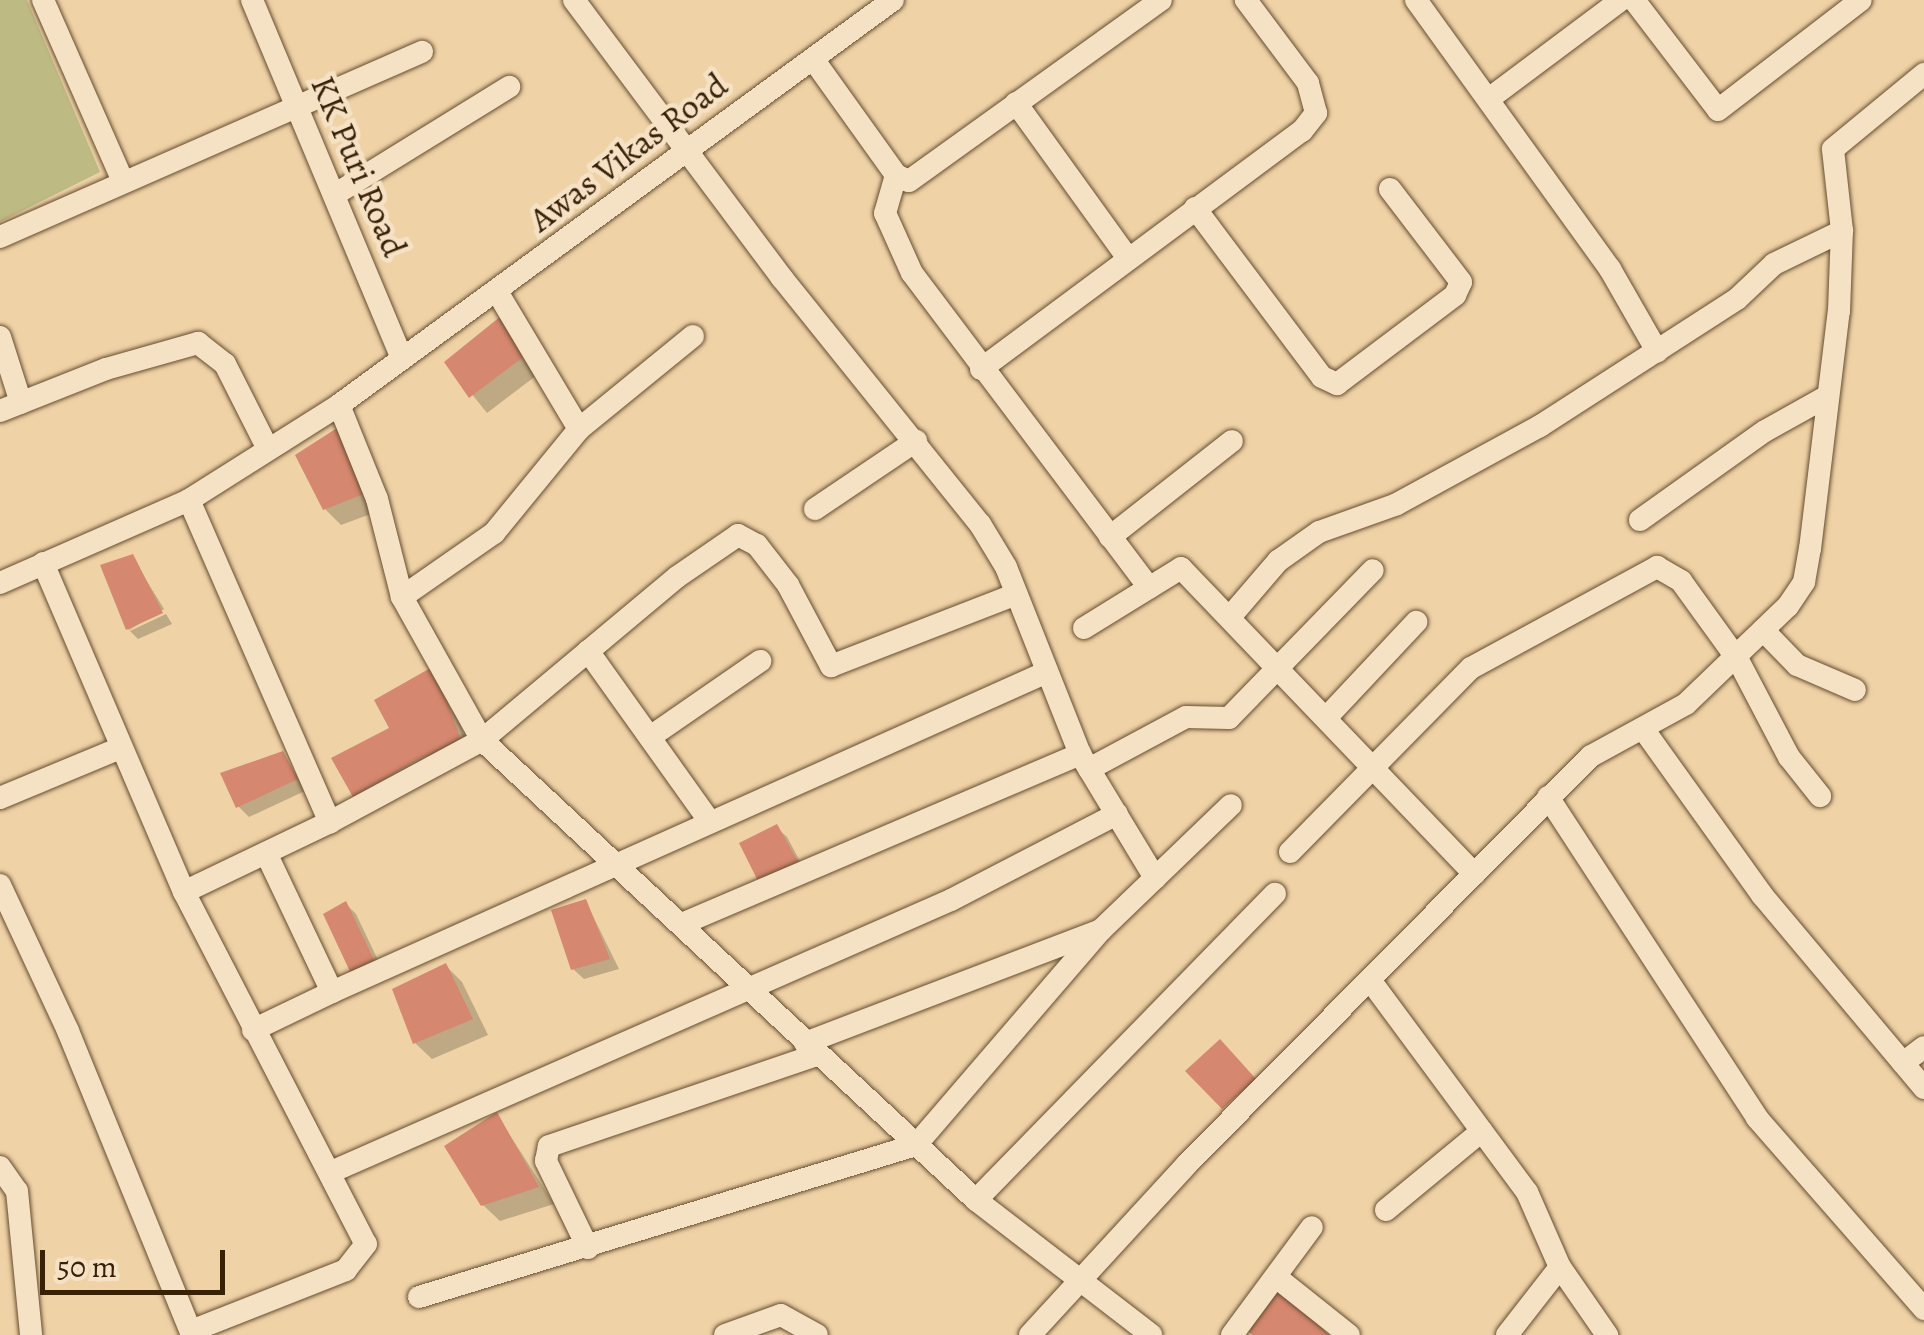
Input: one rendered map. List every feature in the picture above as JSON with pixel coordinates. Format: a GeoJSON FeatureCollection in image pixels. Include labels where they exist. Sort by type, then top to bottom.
{"type":"FeatureCollection","features":[{"type":"Feature","properties":{"kind":"street"},"geometry":{"type":"LineString","coordinates":[[43,0],[122,180]]}},
{"type":"Feature","properties":{"kind":"street","name":"KK Puri Road"},"geometry":{"type":"LineString","coordinates":[[252,0],[402,358]]}},
{"type":"Feature","properties":{"kind":"street"},"geometry":{"type":"LineString","coordinates":[[574,0],[980,524],[1017,594],[1084,761],[1155,878]]}},
{"type":"Feature","properties":{"kind":"street","name":"Awas Vikas Road"},"geometry":{"type":"LineString","coordinates":[[7,580],[190,500],[340,405],[893,0]]}},
{"type":"Feature","properties":{"kind":"street"},"geometry":{"type":"LineString","coordinates":[[812,59],[896,175],[909,181],[925,175],[1016,103],[1161,0]]}},
{"type":"Feature","properties":{"kind":"street"},"geometry":{"type":"LineString","coordinates":[[981,369],[1302,131],[1316,113],[1308,84],[1246,0]]}},
{"type":"Feature","properties":{"kind":"street"},"geometry":{"type":"LineString","coordinates":[[1416,0],[1610,269],[1657,351]]}},
{"type":"Feature","properties":{"kind":"street"},"geometry":{"type":"LineString","coordinates":[[1490,98],[1621,0]]}},
{"type":"Feature","properties":{"kind":"street"},"geometry":{"type":"LineString","coordinates":[[1634,0],[1718,110],[1861,0]]}},
{"type":"Feature","properties":{"kind":"street"},"geometry":{"type":"LineString","coordinates":[[0,237],[122,180],[422,52]]}},
{"type":"Feature","properties":{"kind":"street"},"geometry":{"type":"LineString","coordinates":[[1030,1335],[1076,1282],[1591,756],[1644,730],[1738,660],[1804,582],[1828,396],[1842,230],[1833,149],[1924,74]]}},
{"type":"Feature","properties":{"kind":"street"},"geometry":{"type":"LineString","coordinates":[[334,195],[509,87]]}},
{"type":"Feature","properties":{"kind":"street"},"geometry":{"type":"LineString","coordinates":[[1016,103],[1128,257]]}},
{"type":"Feature","properties":{"kind":"street"},"geometry":{"type":"LineString","coordinates":[[896,175],[885,212],[888,228],[981,369],[1149,588]]}},
{"type":"Feature","properties":{"kind":"street"},"geometry":{"type":"LineString","coordinates":[[1195,208],[1322,377],[1336,384],[1455,295],[1461,282],[1390,190]]}},
{"type":"Feature","properties":{"kind":"street"},"geometry":{"type":"LineString","coordinates":[[1230,617],[1278,561],[1319,532],[1397,504],[1540,426],[1737,299],[1774,264],[1842,230]]}},
{"type":"Feature","properties":{"kind":"street"},"geometry":{"type":"LineString","coordinates":[[498,293],[579,429]]}},
{"type":"Feature","properties":{"kind":"street"},"geometry":{"type":"LineString","coordinates":[[402,596],[485,541],[579,429],[693,336]]}},
{"type":"Feature","properties":{"kind":"street"},"geometry":{"type":"LineString","coordinates":[[0,337],[11,407],[106,369],[198,343],[225,364],[268,449]]}},
{"type":"Feature","properties":{"kind":"street"},"geometry":{"type":"LineString","coordinates":[[1640,520],[1766,431],[1828,396]]}},
{"type":"Feature","properties":{"kind":"street"},"geometry":{"type":"LineString","coordinates":[[340,405],[377,499],[402,596],[482,740],[611,864],[684,923],[811,1049],[976,1200],[1076,1282],[1151,1335]]}},
{"type":"Feature","properties":{"kind":"street"},"geometry":{"type":"LineString","coordinates":[[816,508],[916,441]]}},
{"type":"Feature","properties":{"kind":"street"},"geometry":{"type":"LineString","coordinates":[[1110,537],[1232,441]]}},
{"type":"Feature","properties":{"kind":"street"},"geometry":{"type":"LineString","coordinates":[[190,500],[330,822]]}},
{"type":"Feature","properties":{"kind":"street"},"geometry":{"type":"LineString","coordinates":[[184,892],[330,822],[482,740],[588,651],[738,535],[757,545],[788,586],[832,666],[1017,594]]}},
{"type":"Feature","properties":{"kind":"street"},"geometry":{"type":"LineString","coordinates":[[0,557],[7,580]]}},
{"type":"Feature","properties":{"kind":"street"},"geometry":{"type":"LineString","coordinates":[[0,885],[90,1083],[191,1333],[346,1270],[361,1258],[362,1227],[252,1030],[184,892],[43,563]]}},
{"type":"Feature","properties":{"kind":"street"},"geometry":{"type":"LineString","coordinates":[[1290,852],[1470,668],[1658,567],[1681,581],[1738,660],[1788,757],[1820,796]]}},
{"type":"Feature","properties":{"kind":"street"},"geometry":{"type":"LineString","coordinates":[[1084,628],[1181,568],[1279,666],[1368,768],[1474,874]]}},
{"type":"Feature","properties":{"kind":"street"},"geometry":{"type":"LineString","coordinates":[[684,923],[1186,717],[1224,721],[1373,570]]}},
{"type":"Feature","properties":{"kind":"street"},"geometry":{"type":"LineString","coordinates":[[1326,718],[1416,622]]}},
{"type":"Feature","properties":{"kind":"street"},"geometry":{"type":"LineString","coordinates":[[1762,630],[1798,665],[1855,690]]}},
{"type":"Feature","properties":{"kind":"street"},"geometry":{"type":"LineString","coordinates":[[588,651],[710,822]]}},
{"type":"Feature","properties":{"kind":"street"},"geometry":{"type":"LineString","coordinates":[[650,738],[760,660]]}},
{"type":"Feature","properties":{"kind":"street"},"geometry":{"type":"LineString","coordinates":[[252,1030],[611,864],[1047,672]]}},
{"type":"Feature","properties":{"kind":"street"},"geometry":{"type":"LineString","coordinates":[[1644,730],[1762,896],[1924,1088]]}},
{"type":"Feature","properties":{"kind":"street"},"geometry":{"type":"LineString","coordinates":[[0,798],[120,748]]}},
{"type":"Feature","properties":{"kind":"street"},"geometry":{"type":"LineString","coordinates":[[1548,798],[1758,1118],[1924,1310]]}},
{"type":"Feature","properties":{"kind":"street"},"geometry":{"type":"LineString","coordinates":[[419,1297],[916,1145],[1101,930],[1231,805]]}},
{"type":"Feature","properties":{"kind":"street"},"geometry":{"type":"LineString","coordinates":[[332,1172],[746,984],[968,892],[1117,814]]}},
{"type":"Feature","properties":{"kind":"street"},"geometry":{"type":"LineString","coordinates":[[266,853],[332,992]]}},
{"type":"Feature","properties":{"kind":"street"},"geometry":{"type":"LineString","coordinates":[[976,1200],[1275,894]]}},
{"type":"Feature","properties":{"kind":"street"},"geometry":{"type":"LineString","coordinates":[[588,1248],[546,1161],[549,1146],[811,1049],[1101,930]]}},
{"type":"Feature","properties":{"kind":"street"},"geometry":{"type":"LineString","coordinates":[[1370,980],[1527,1192],[1560,1267],[1598,1332]]}},
{"type":"Feature","properties":{"kind":"street"},"geometry":{"type":"LineString","coordinates":[[1903,1063],[1924,1047]]}},
{"type":"Feature","properties":{"kind":"street"},"geometry":{"type":"LineString","coordinates":[[1386,1210],[1482,1130]]}},
{"type":"Feature","properties":{"kind":"street"},"geometry":{"type":"LineString","coordinates":[[0,1167],[17,1191],[31,1335]]}},
{"type":"Feature","properties":{"kind":"street"},"geometry":{"type":"LineString","coordinates":[[1232,1335],[1312,1227]]}},
{"type":"Feature","properties":{"kind":"street"},"geometry":{"type":"LineString","coordinates":[[1507,1335],[1560,1267]]}},
{"type":"Feature","properties":{"kind":"street"},"geometry":{"type":"LineString","coordinates":[[1276,1276],[1349,1335]]}},
{"type":"Feature","properties":{"kind":"street"},"geometry":{"type":"LineString","coordinates":[[725,1335],[782,1315],[816,1335]]}},
{"type":"Feature","properties":{"kind":"shaded area"},"geometry":{"type":"Polygon","coordinates":[[[0,0],[27,0],[100,172],[0,222],[0,0]]]}},
{"type":"Feature","properties":{"kind":"building"},"geometry":{"type":"Polygon","coordinates":[[[501,316],[526,355],[469,398],[444,362],[501,316]]]}},
{"type":"Feature","properties":{"kind":"building"},"geometry":{"type":"Polygon","coordinates":[[[337,428],[369,492],[323,510],[295,455],[337,428]]]}},
{"type":"Feature","properties":{"kind":"building"},"geometry":{"type":"Polygon","coordinates":[[[133,554],[163,613],[126,630],[100,565],[133,554]]]}},
{"type":"Feature","properties":{"kind":"building"},"geometry":{"type":"Polygon","coordinates":[[[434,666],[462,743],[418,759],[353,797],[331,758],[389,728],[374,700],[434,666]]]}},
{"type":"Feature","properties":{"kind":"building"},"geometry":{"type":"Polygon","coordinates":[[[283,751],[298,779],[236,808],[220,773],[283,751]]]}},
{"type":"Feature","properties":{"kind":"building"},"geometry":{"type":"Polygon","coordinates":[[[777,824],[801,867],[760,885],[739,843],[777,824]]]}},
{"type":"Feature","properties":{"kind":"building"},"geometry":{"type":"Polygon","coordinates":[[[586,899],[610,959],[571,970],[551,910],[586,899]]]}},
{"type":"Feature","properties":{"kind":"building"},"geometry":{"type":"Polygon","coordinates":[[[346,901],[377,966],[353,978],[323,914],[346,901]]]}},
{"type":"Feature","properties":{"kind":"building"},"geometry":{"type":"Polygon","coordinates":[[[446,963],[473,1019],[413,1044],[392,989],[446,963]]]}},
{"type":"Feature","properties":{"kind":"building"},"geometry":{"type":"Polygon","coordinates":[[[1220,1039],[1256,1079],[1222,1109],[1185,1071],[1220,1039]]]}},
{"type":"Feature","properties":{"kind":"building"},"geometry":{"type":"Polygon","coordinates":[[[497,1112],[539,1187],[481,1206],[444,1146],[497,1112]]]}},
{"type":"Feature","properties":{"kind":"building"},"geometry":{"type":"Polygon","coordinates":[[[1282,1289],[1329,1335],[1252,1335],[1244,1327],[1282,1289]]]}}]}
